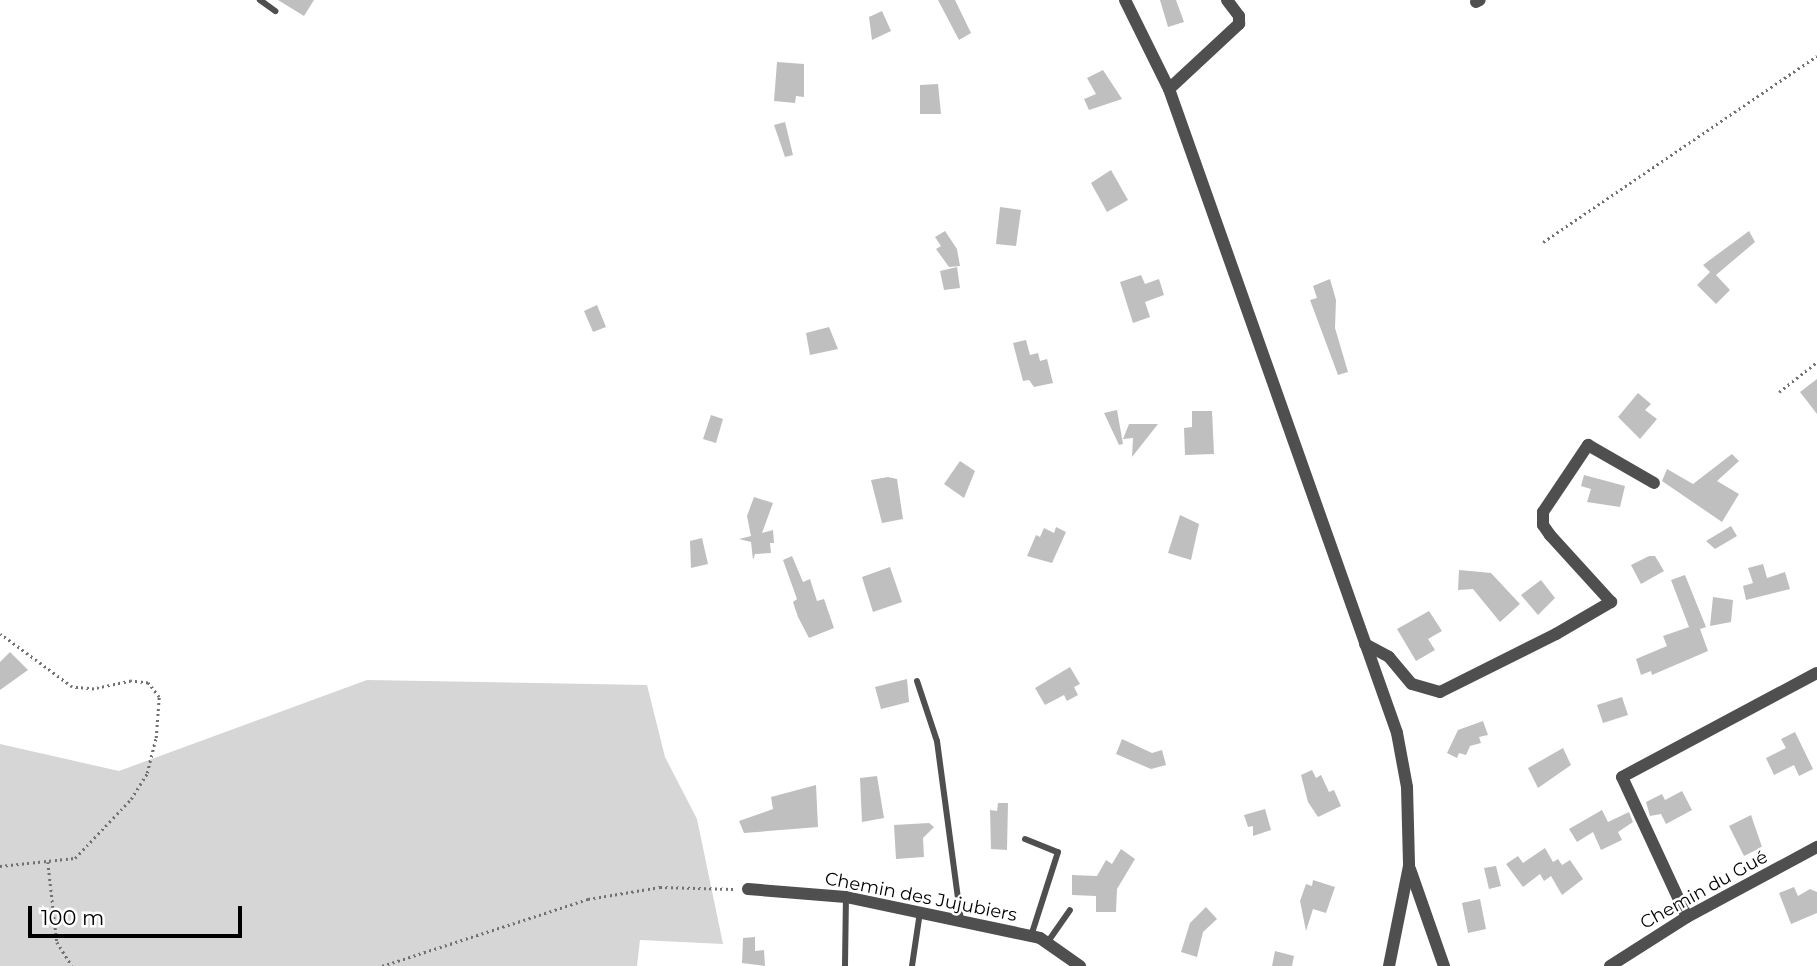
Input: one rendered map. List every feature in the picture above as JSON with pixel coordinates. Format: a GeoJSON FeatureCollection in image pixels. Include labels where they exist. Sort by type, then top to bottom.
{"type":"FeatureCollection","features":[{"type":"Feature","properties":{"kind":"street"},"geometry":{"type":"LineString","coordinates":[[1125,0],[1169,89],[1365,644],[1402,761],[1409,866],[1389,966]]}},
{"type":"Feature","properties":{"kind":"street"},"geometry":{"type":"LineString","coordinates":[[1169,89],[1239,24],[1239,16],[1227,0]]}},
{"type":"Feature","properties":{"kind":"street"},"geometry":{"type":"LineString","coordinates":[[1365,644],[1389,657],[1412,684],[1440,692],[1556,634],[1611,602],[1550,535],[1543,524],[1543,512],[1588,445],[1654,483]]}},
{"type":"Feature","properties":{"kind":"street"},"geometry":{"type":"LineString","coordinates":[[1687,917],[1622,777],[1817,673]]}},
{"type":"Feature","properties":{"kind":"street","name":"Chemin du Gué"},"geometry":{"type":"LineString","coordinates":[[1610,966],[1687,917],[1817,847]]}},
{"type":"Feature","properties":{"kind":"street"},"geometry":{"type":"LineString","coordinates":[[1409,866],[1444,966]]}},
{"type":"Feature","properties":{"kind":"street","name":"Chemin des Jujubiers"},"geometry":{"type":"LineString","coordinates":[[748,889],[846,897],[1031,936],[1047,943],[1080,966]]}},
{"type":"Feature","properties":{"kind":"lane"},"geometry":{"type":"LineString","coordinates":[[260,0],[275,11]]}},
{"type":"Feature","properties":{"kind":"lane"},"geometry":{"type":"LineString","coordinates":[[917,681],[937,741],[961,921]]}},
{"type":"Feature","properties":{"kind":"lane"},"geometry":{"type":"LineString","coordinates":[[1025,839],[1058,852],[1031,936]]}},
{"type":"Feature","properties":{"kind":"lane"},"geometry":{"type":"LineString","coordinates":[[845,966],[846,897]]}},
{"type":"Feature","properties":{"kind":"lane"},"geometry":{"type":"LineString","coordinates":[[1047,943],[1070,910]]}},
{"type":"Feature","properties":{"kind":"lane"},"geometry":{"type":"LineString","coordinates":[[912,966],[920,912]]}},
{"type":"Feature","properties":{"kind":"path"},"geometry":{"type":"LineString","coordinates":[[1543,242],[1817,56]]}},
{"type":"Feature","properties":{"kind":"path"},"geometry":{"type":"LineString","coordinates":[[1779,392],[1817,362]]}},
{"type":"Feature","properties":{"kind":"path"},"geometry":{"type":"LineString","coordinates":[[0,634],[72,687],[94,689],[131,681],[148,683],[159,697],[156,738],[147,773],[131,800],[75,858],[0,866]]}},
{"type":"Feature","properties":{"kind":"path"},"geometry":{"type":"LineString","coordinates":[[48,861],[57,942],[72,966]]}},
{"type":"Feature","properties":{"kind":"path"},"geometry":{"type":"LineString","coordinates":[[382,966],[588,899],[660,887],[748,889]]}},
{"type":"Feature","properties":{"kind":"shaded area"},"geometry":{"type":"Polygon","coordinates":[[[367,680],[647,685],[665,757],[697,819],[723,944],[640,940],[637,966],[0,966],[0,744],[119,771],[367,680]]]}},
{"type":"Feature","properties":{"kind":"building"},"geometry":{"type":"Polygon","coordinates":[[[278,0],[314,0],[304,16],[278,0]]]}},
{"type":"Feature","properties":{"kind":"building"},"geometry":{"type":"Polygon","coordinates":[[[938,0],[955,0],[971,33],[959,40],[938,0]]]}},
{"type":"Feature","properties":{"kind":"building"},"geometry":{"type":"Polygon","coordinates":[[[1160,0],[1176,0],[1184,22],[1168,27],[1160,0]]]}},
{"type":"Feature","properties":{"kind":"building"},"geometry":{"type":"Polygon","coordinates":[[[882,11],[891,31],[872,40],[869,17],[882,11]]]}},
{"type":"Feature","properties":{"kind":"building"},"geometry":{"type":"Polygon","coordinates":[[[777,62],[804,64],[804,97],[796,96],[795,103],[774,101],[777,62]]]}},
{"type":"Feature","properties":{"kind":"building"},"geometry":{"type":"Polygon","coordinates":[[[1103,70],[1122,99],[1089,110],[1084,99],[1096,94],[1087,78],[1103,70]]]}},
{"type":"Feature","properties":{"kind":"building"},"geometry":{"type":"Polygon","coordinates":[[[938,84],[941,114],[920,114],[920,85],[938,84]]]}},
{"type":"Feature","properties":{"kind":"building"},"geometry":{"type":"Polygon","coordinates":[[[785,122],[793,155],[785,157],[774,125],[785,122]]]}},
{"type":"Feature","properties":{"kind":"building"},"geometry":{"type":"Polygon","coordinates":[[[1111,170],[1128,200],[1107,212],[1091,183],[1111,170]]]}},
{"type":"Feature","properties":{"kind":"building"},"geometry":{"type":"Polygon","coordinates":[[[1000,207],[1021,210],[1016,246],[996,244],[1000,207]]]}},
{"type":"Feature","properties":{"kind":"building"},"geometry":{"type":"Polygon","coordinates":[[[945,231],[957,249],[960,266],[949,267],[936,249],[941,246],[935,237],[945,231]]]}},
{"type":"Feature","properties":{"kind":"building"},"geometry":{"type":"Polygon","coordinates":[[[1749,231],[1755,242],[1716,275],[1730,290],[1716,304],[1697,285],[1710,272],[1703,265],[1749,231]]]}},
{"type":"Feature","properties":{"kind":"building"},"geometry":{"type":"Polygon","coordinates":[[[957,267],[960,288],[944,290],[940,271],[957,267]]]}},
{"type":"Feature","properties":{"kind":"building"},"geometry":{"type":"Polygon","coordinates":[[[1141,275],[1145,284],[1159,279],[1164,295],[1145,302],[1150,317],[1133,323],[1120,282],[1141,275]]]}},
{"type":"Feature","properties":{"kind":"building"},"geometry":{"type":"Polygon","coordinates":[[[1330,279],[1336,300],[1335,328],[1348,372],[1338,375],[1310,300],[1317,298],[1313,286],[1330,279]]]}},
{"type":"Feature","properties":{"kind":"building"},"geometry":{"type":"Polygon","coordinates":[[[597,305],[606,327],[593,332],[584,311],[597,305]]]}},
{"type":"Feature","properties":{"kind":"building"},"geometry":{"type":"Polygon","coordinates":[[[829,327],[838,349],[810,355],[806,333],[829,327]]]}},
{"type":"Feature","properties":{"kind":"building"},"geometry":{"type":"Polygon","coordinates":[[[1026,340],[1030,355],[1038,353],[1040,361],[1047,359],[1053,383],[1034,387],[1029,380],[1023,381],[1013,343],[1026,340]]]}},
{"type":"Feature","properties":{"kind":"building"},"geometry":{"type":"Polygon","coordinates":[[[1817,379],[1817,414],[1800,392],[1817,379]]]}},
{"type":"Feature","properties":{"kind":"building"},"geometry":{"type":"Polygon","coordinates":[[[1638,393],[1651,404],[1645,410],[1657,419],[1640,439],[1618,417],[1638,393]]]}},
{"type":"Feature","properties":{"kind":"building"},"geometry":{"type":"Polygon","coordinates":[[[1117,410],[1123,444],[1119,445],[1104,413],[1117,410]]]}},
{"type":"Feature","properties":{"kind":"building"},"geometry":{"type":"Polygon","coordinates":[[[1192,411],[1212,411],[1214,454],[1185,455],[1184,428],[1192,427],[1192,411]]]}},
{"type":"Feature","properties":{"kind":"building"},"geometry":{"type":"Polygon","coordinates":[[[711,415],[723,419],[716,443],[703,439],[711,415]]]}},
{"type":"Feature","properties":{"kind":"building"},"geometry":{"type":"Polygon","coordinates":[[[1129,424],[1158,424],[1132,457],[1133,438],[1123,439],[1129,424]]]}},
{"type":"Feature","properties":{"kind":"building"},"geometry":{"type":"Polygon","coordinates":[[[1732,454],[1739,461],[1717,481],[1739,494],[1722,522],[1662,481],[1667,469],[1693,484],[1732,454]]]}},
{"type":"Feature","properties":{"kind":"building"},"geometry":{"type":"Polygon","coordinates":[[[960,461],[975,471],[964,498],[944,484],[960,461]]]}},
{"type":"Feature","properties":{"kind":"building"},"geometry":{"type":"Polygon","coordinates":[[[1584,475],[1625,486],[1620,507],[1587,502],[1591,489],[1581,486],[1584,475]]]}},
{"type":"Feature","properties":{"kind":"building"},"geometry":{"type":"Polygon","coordinates":[[[888,477],[897,479],[903,519],[882,523],[871,480],[888,477]]]}},
{"type":"Feature","properties":{"kind":"building"},"geometry":{"type":"Polygon","coordinates":[[[754,497],[773,503],[762,533],[773,530],[774,543],[770,543],[771,553],[755,554],[753,560],[751,542],[739,539],[751,536],[747,516],[754,497]]]}},
{"type":"Feature","properties":{"kind":"building"},"geometry":{"type":"Polygon","coordinates":[[[1180,515],[1199,524],[1191,560],[1168,553],[1180,515]]]}},
{"type":"Feature","properties":{"kind":"building"},"geometry":{"type":"Polygon","coordinates":[[[1731,526],[1737,536],[1715,549],[1706,541],[1731,526]]]}},
{"type":"Feature","properties":{"kind":"building"},"geometry":{"type":"Polygon","coordinates":[[[1056,527],[1066,532],[1052,563],[1027,556],[1036,535],[1040,537],[1044,528],[1054,533],[1056,527]]]}},
{"type":"Feature","properties":{"kind":"building"},"geometry":{"type":"Polygon","coordinates":[[[702,538],[708,564],[691,568],[690,541],[702,538]]]}},
{"type":"Feature","properties":{"kind":"building"},"geometry":{"type":"Polygon","coordinates":[[[792,556],[803,582],[810,579],[817,601],[824,599],[834,628],[809,638],[793,602],[797,599],[783,560],[792,556]]]}},
{"type":"Feature","properties":{"kind":"building"},"geometry":{"type":"Polygon","coordinates":[[[1649,556],[1655,556],[1664,571],[1641,584],[1631,565],[1649,556]]]}},
{"type":"Feature","properties":{"kind":"building"},"geometry":{"type":"Polygon","coordinates":[[[1763,564],[1767,578],[1785,572],[1790,589],[1746,600],[1743,586],[1753,583],[1748,568],[1763,564]]]}},
{"type":"Feature","properties":{"kind":"building"},"geometry":{"type":"Polygon","coordinates":[[[890,567],[902,602],[873,612],[862,577],[890,567]]]}},
{"type":"Feature","properties":{"kind":"building"},"geometry":{"type":"Polygon","coordinates":[[[1459,570],[1491,573],[1520,604],[1500,622],[1473,589],[1458,590],[1459,570]]]}},
{"type":"Feature","properties":{"kind":"building"},"geometry":{"type":"Polygon","coordinates":[[[1685,575],[1706,627],[1700,629],[1708,651],[1652,675],[1651,671],[1641,675],[1636,659],[1667,646],[1663,636],[1689,627],[1671,580],[1685,575]]]}},
{"type":"Feature","properties":{"kind":"building"},"geometry":{"type":"Polygon","coordinates":[[[1541,580],[1555,598],[1538,615],[1521,595],[1541,580]]]}},
{"type":"Feature","properties":{"kind":"building"},"geometry":{"type":"Polygon","coordinates":[[[1713,597],[1733,600],[1731,622],[1710,626],[1713,597]]]}},
{"type":"Feature","properties":{"kind":"building"},"geometry":{"type":"Polygon","coordinates":[[[1429,611],[1442,631],[1428,639],[1435,650],[1416,661],[1397,629],[1429,611]]]}},
{"type":"Feature","properties":{"kind":"building"},"geometry":{"type":"Polygon","coordinates":[[[10,652],[28,670],[0,690],[0,662],[10,652]]]}},
{"type":"Feature","properties":{"kind":"building"},"geometry":{"type":"Polygon","coordinates":[[[1070,667],[1080,684],[1074,687],[1078,695],[1067,701],[1064,695],[1045,705],[1035,688],[1070,667]]]}},
{"type":"Feature","properties":{"kind":"building"},"geometry":{"type":"Polygon","coordinates":[[[907,679],[909,702],[881,709],[875,687],[907,679]]]}},
{"type":"Feature","properties":{"kind":"building"},"geometry":{"type":"Polygon","coordinates":[[[1622,697],[1628,715],[1603,723],[1597,705],[1622,697]]]}},
{"type":"Feature","properties":{"kind":"building"},"geometry":{"type":"Polygon","coordinates":[[[1483,721],[1488,735],[1479,737],[1481,743],[1470,746],[1466,755],[1459,753],[1457,758],[1447,753],[1458,730],[1483,721]]]}},
{"type":"Feature","properties":{"kind":"building"},"geometry":{"type":"Polygon","coordinates":[[[1795,732],[1813,769],[1799,776],[1794,765],[1774,775],[1766,758],[1786,748],[1781,739],[1795,732]]]}},
{"type":"Feature","properties":{"kind":"building"},"geometry":{"type":"Polygon","coordinates":[[[1122,739],[1152,753],[1162,750],[1166,765],[1151,769],[1116,754],[1122,739]]]}},
{"type":"Feature","properties":{"kind":"building"},"geometry":{"type":"Polygon","coordinates":[[[1563,748],[1571,765],[1538,788],[1528,768],[1563,748]]]}},
{"type":"Feature","properties":{"kind":"building"},"geometry":{"type":"Polygon","coordinates":[[[1312,770],[1316,778],[1321,775],[1329,792],[1334,790],[1341,806],[1318,817],[1308,802],[1301,775],[1312,770]]]}},
{"type":"Feature","properties":{"kind":"building"},"geometry":{"type":"Polygon","coordinates":[[[877,776],[884,818],[862,822],[860,778],[877,776]]]}},
{"type":"Feature","properties":{"kind":"building"},"geometry":{"type":"Polygon","coordinates":[[[816,785],[818,827],[744,833],[739,821],[773,809],[771,797],[816,785]]]}},
{"type":"Feature","properties":{"kind":"building"},"geometry":{"type":"Polygon","coordinates":[[[1682,791],[1692,810],[1666,824],[1661,814],[1650,816],[1646,802],[1662,794],[1665,800],[1682,791]]]}},
{"type":"Feature","properties":{"kind":"building"},"geometry":{"type":"Polygon","coordinates":[[[998,803],[1008,803],[1007,850],[991,849],[990,810],[997,811],[998,803]]]}},
{"type":"Feature","properties":{"kind":"building"},"geometry":{"type":"Polygon","coordinates":[[[1265,809],[1271,830],[1253,836],[1253,826],[1248,827],[1244,815],[1265,809]]]}},
{"type":"Feature","properties":{"kind":"building"},"geometry":{"type":"Polygon","coordinates":[[[1602,810],[1608,822],[1629,812],[1633,822],[1618,832],[1622,840],[1601,850],[1593,832],[1577,842],[1569,829],[1602,810]]]}},
{"type":"Feature","properties":{"kind":"building"},"geometry":{"type":"Polygon","coordinates":[[[1751,815],[1762,847],[1744,856],[1729,826],[1751,815]]]}},
{"type":"Feature","properties":{"kind":"building"},"geometry":{"type":"Polygon","coordinates":[[[929,823],[934,827],[923,838],[924,857],[896,859],[894,825],[929,823]]]}},
{"type":"Feature","properties":{"kind":"building"},"geometry":{"type":"Polygon","coordinates":[[[1545,848],[1553,862],[1558,859],[1562,865],[1570,860],[1583,879],[1562,895],[1551,876],[1544,881],[1540,874],[1523,887],[1506,864],[1518,856],[1523,863],[1545,848]]]}},
{"type":"Feature","properties":{"kind":"building"},"geometry":{"type":"Polygon","coordinates":[[[1121,849],[1135,859],[1117,889],[1116,912],[1096,912],[1096,896],[1072,895],[1072,875],[1097,876],[1106,860],[1112,864],[1121,849]]]}},
{"type":"Feature","properties":{"kind":"building"},"geometry":{"type":"Polygon","coordinates":[[[1496,866],[1501,886],[1489,889],[1484,868],[1496,866]]]}},
{"type":"Feature","properties":{"kind":"building"},"geometry":{"type":"Polygon","coordinates":[[[1313,880],[1335,887],[1326,913],[1313,909],[1306,931],[1300,901],[1306,884],[1312,886],[1313,880]]]}},
{"type":"Feature","properties":{"kind":"building"},"geometry":{"type":"Polygon","coordinates":[[[1794,887],[1798,896],[1810,889],[1817,892],[1817,913],[1791,924],[1779,893],[1794,887]]]}},
{"type":"Feature","properties":{"kind":"building"},"geometry":{"type":"Polygon","coordinates":[[[1480,899],[1486,929],[1468,933],[1462,903],[1480,899]]]}},
{"type":"Feature","properties":{"kind":"building"},"geometry":{"type":"Polygon","coordinates":[[[1206,907],[1217,919],[1203,932],[1197,957],[1181,952],[1190,923],[1206,907]]]}},
{"type":"Feature","properties":{"kind":"building"},"geometry":{"type":"Polygon","coordinates":[[[755,937],[755,951],[764,950],[765,966],[742,963],[743,938],[755,937]]]}},
{"type":"Feature","properties":{"kind":"building"},"geometry":{"type":"Polygon","coordinates":[[[1275,951],[1294,956],[1292,966],[1272,966],[1275,951]]]}}]}
